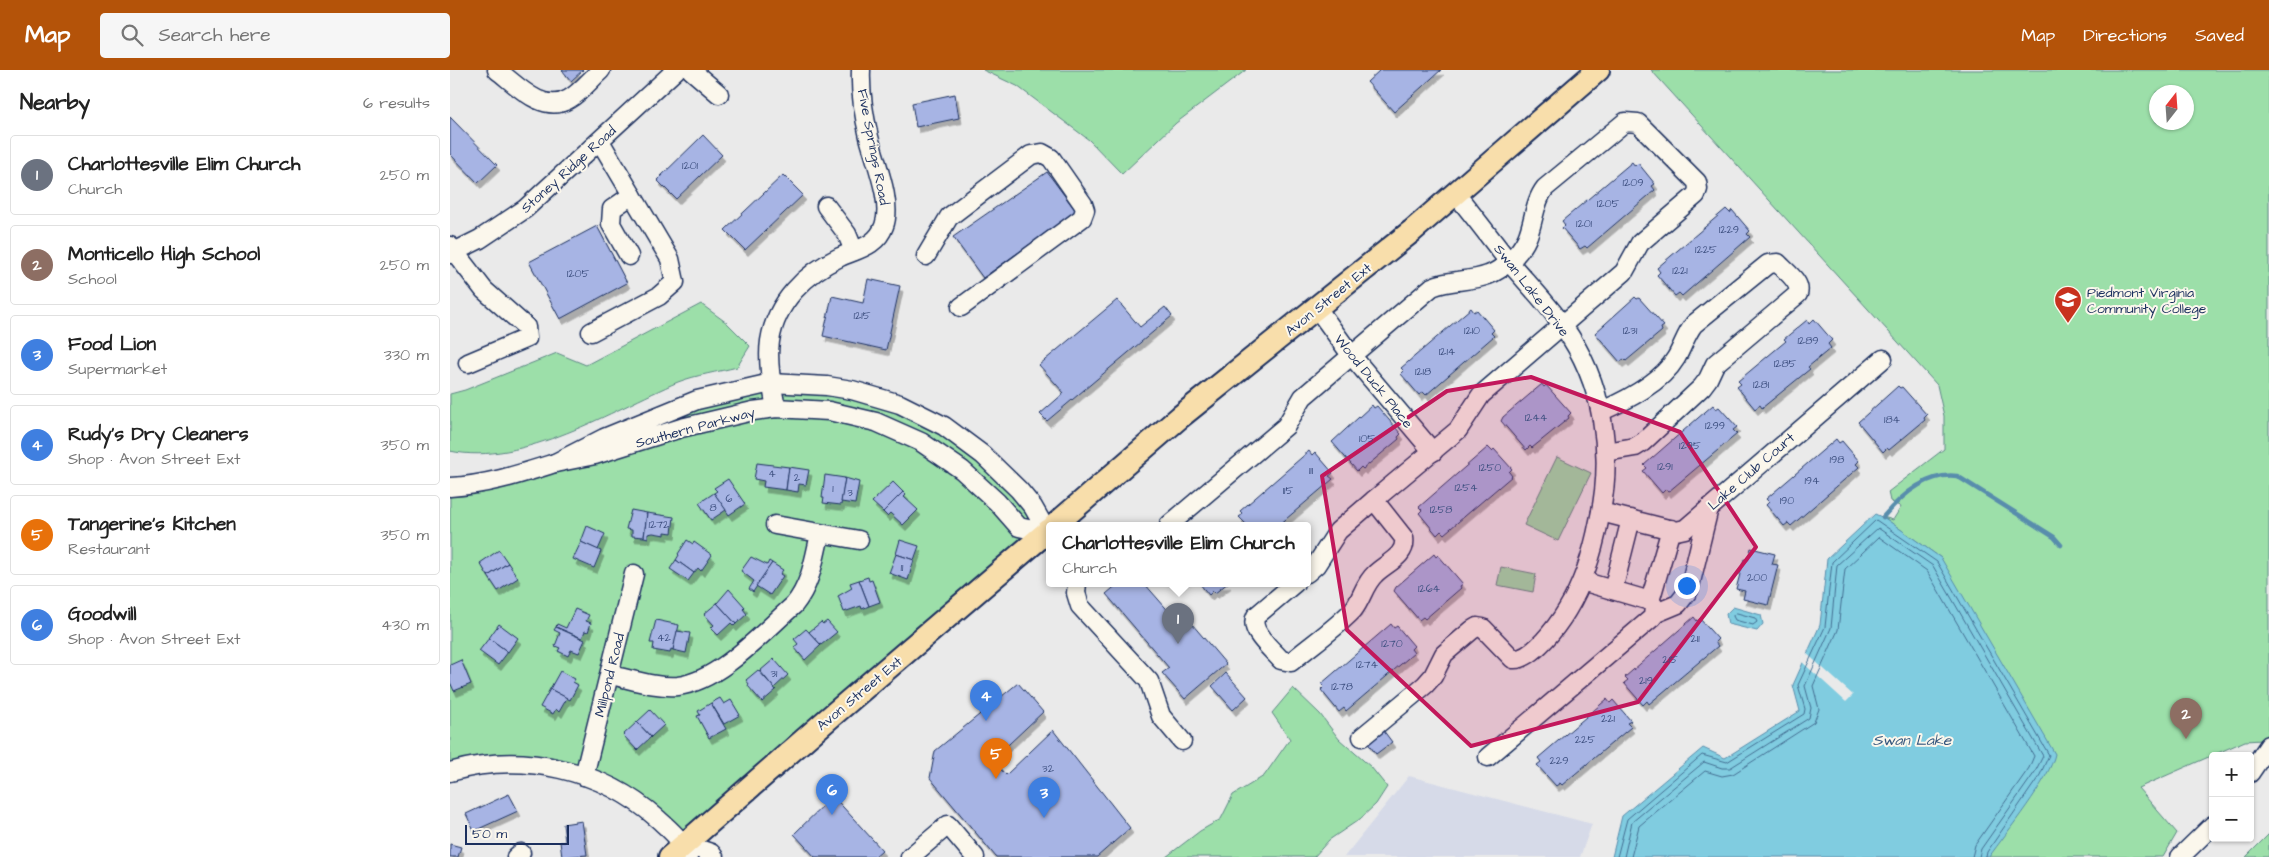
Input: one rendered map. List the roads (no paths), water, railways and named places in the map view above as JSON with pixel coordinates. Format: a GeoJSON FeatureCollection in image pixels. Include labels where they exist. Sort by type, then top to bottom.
{"type":"FeatureCollection","features":[{"type":"Feature","properties":{"kind":"main road","name":"Avon Street Ext"},"geometry":{"type":"LineString","coordinates":[[1060,522],[1180,417],[1317,308],[1598,70]]}},
{"type":"Feature","properties":{"kind":"main road","name":"Avon Street Ext"},"geometry":{"type":"LineString","coordinates":[[681,853],[1046,534]]}},
{"type":"Feature","properties":{"kind":"street"},"geometry":{"type":"LineString","coordinates":[[497,70],[538,100],[551,104],[561,103],[570,99],[601,70]]}},
{"type":"Feature","properties":{"kind":"street","name":"Stoney Ridge Road"},"geometry":{"type":"LineString","coordinates":[[451,251],[480,239],[517,215],[676,70]]}},
{"type":"Feature","properties":{"kind":"street"},"geometry":{"type":"LineString","coordinates":[[691,70],[719,94]]}},
{"type":"Feature","properties":{"kind":"street","name":"Five Springs Road"},"geometry":{"type":"LineString","coordinates":[[776,408],[772,383],[770,343],[773,326],[780,310],[790,295],[804,280],[820,268],[872,244],[881,235],[886,215],[884,196],[862,98],[861,70]]}},
{"type":"Feature","properties":{"kind":"street"},"geometry":{"type":"LineString","coordinates":[[1173,522],[1286,426],[1302,397],[1432,286],[1444,281],[1488,275],[1519,252],[1526,240],[1539,195],[1545,188],[1625,122],[1638,123],[1697,182],[1698,189],[1696,195],[1640,243],[1624,272],[1481,395],[1458,430],[1338,531],[1316,566],[1311,570]]}},
{"type":"Feature","properties":{"kind":"street"},"geometry":{"type":"LineString","coordinates":[[591,332],[658,296],[675,282],[670,259],[600,141]]}},
{"type":"Feature","properties":{"kind":"street"},"geometry":{"type":"LineString","coordinates":[[926,256],[949,217],[1031,155],[1042,153],[1051,158],[1084,204],[1085,210],[1082,218],[961,307]]}},
{"type":"Feature","properties":{"kind":"street","name":"Swan Lake Drive"},"geometry":{"type":"LineString","coordinates":[[1362,737],[1425,685],[1433,676],[1444,654],[1477,627],[1483,628],[1513,659],[1525,658],[1547,637],[1562,618],[1582,581],[1601,512],[1606,452],[1602,411],[1591,378],[1579,352],[1563,326],[1508,261],[1455,193]]}},
{"type":"Feature","properties":{"kind":"street"},"geometry":{"type":"LineString","coordinates":[[629,256],[611,224],[612,209],[632,195]]}},
{"type":"Feature","properties":{"kind":"street"},"geometry":{"type":"LineString","coordinates":[[826,206],[847,234],[854,251]]}},
{"type":"Feature","properties":{"kind":"street"},"geometry":{"type":"LineString","coordinates":[[451,251],[484,290],[526,327],[527,338],[468,364]]}},
{"type":"Feature","properties":{"kind":"street"},"geometry":{"type":"LineString","coordinates":[[1602,411],[1629,399],[1671,365],[1687,332],[1694,324],[1768,264],[1778,263],[1798,284],[1800,289],[1798,294],[1715,364],[1702,388],[1643,442],[1626,449],[1606,452]]}},
{"type":"Feature","properties":{"kind":"street","name":"Wood Duck Place"},"geometry":{"type":"LineString","coordinates":[[1317,308],[1351,355],[1434,452]]}},
{"type":"Feature","properties":{"kind":"street","name":"Lake Club Court"},"geometry":{"type":"LineString","coordinates":[[1671,529],[1684,528],[1709,508],[1775,449],[1883,358]]}},
{"type":"Feature","properties":{"kind":"street","name":"Southern Parkway"},"geometry":{"type":"LineString","coordinates":[[555,463],[604,438],[656,415],[697,400],[772,383],[827,386],[852,390],[900,404],[937,422],[983,455],[1018,490],[1046,525]]}},
{"type":"Feature","properties":{"kind":"street","name":"Southern Parkway"},"geometry":{"type":"LineString","coordinates":[[450,487],[501,480],[555,463],[595,455],[728,416],[776,408],[829,411],[853,415],[898,430],[935,450],[962,470],[997,502],[1019,527],[1046,530]]}},
{"type":"Feature","properties":{"kind":"street"},"geometry":{"type":"LineString","coordinates":[[1290,587],[1256,616],[1253,621],[1254,628],[1281,660],[1285,662],[1291,662],[1352,611],[1361,600],[1374,575],[1403,552],[1404,538],[1374,500]]}},
{"type":"Feature","properties":{"kind":"street"},"geometry":{"type":"LineString","coordinates":[[1582,581],[1612,590],[1652,607],[1678,604],[1689,590],[1709,508]]}},
{"type":"Feature","properties":{"kind":"street"},"geometry":{"type":"LineString","coordinates":[[1488,757],[1653,617],[1652,607],[1671,529],[1601,512]]}},
{"type":"Feature","properties":{"kind":"street"},"geometry":{"type":"LineString","coordinates":[[1612,590],[1631,519]]}},
{"type":"Feature","properties":{"kind":"street"},"geometry":{"type":"LineString","coordinates":[[775,525],[858,540]]}},
{"type":"Feature","properties":{"kind":"street"},"geometry":{"type":"LineString","coordinates":[[610,675],[660,685],[677,686],[694,683],[720,669],[794,605],[804,593],[810,579],[820,534]]}},
{"type":"Feature","properties":{"kind":"street","name":"Millpond Road"},"geometry":{"type":"LineString","coordinates":[[584,776],[634,574]]}},
{"type":"Feature","properties":{"kind":"street"},"geometry":{"type":"LineString","coordinates":[[1077,587],[1076,593],[1080,606],[1148,682],[1161,716],[1182,741]]}},
{"type":"Feature","properties":{"kind":"street"},"geometry":{"type":"LineString","coordinates":[[2254,767],[2269,745]]}},
{"type":"Feature","properties":{"kind":"street"},"geometry":{"type":"LineString","coordinates":[[450,772],[494,763],[516,763],[559,768],[584,776],[625,796],[651,813],[681,853],[711,853],[714,857]]}},
{"type":"Feature","properties":{"kind":"street"},"geometry":{"type":"LineString","coordinates":[[910,857],[948,824],[976,857]]}},
{"type":"Feature","properties":{"kind":"street"},"geometry":{"type":"LineString","coordinates":[[2180,857],[2209,829]]}},
{"type":"Feature","properties":{"kind":"water","name":"Swan Lake"},"geometry":{"type":"Polygon","coordinates":[[[1875,514],[1886,519],[1941,558],[2055,754],[2045,777],[1989,857],[1612,857],[1622,816],[1703,748],[1725,758],[1800,711],[1793,685],[1820,625],[1827,559],[1875,514]]]}},
{"type":"Feature","properties":{"kind":"water"},"geometry":{"type":"Polygon","coordinates":[[[1733,607],[1761,615],[1763,624],[1757,631],[1728,624],[1726,614],[1733,607]]]}},
{"type":"Feature","properties":{"kind":"waterway"},"geometry":{"type":"LineString","coordinates":[[1883,517],[1915,487],[1935,478],[1957,476],[2054,537],[2061,545]]}},
{"type":"Feature","properties":{"kind":"place","name":"Piedmont Virginia Community College"},"geometry":{"type":"Point","coordinates":[2068,324]}},
{"type":"Feature","properties":{"kind":"place","name":"Charlottesville Elim Church"},"geometry":{"type":"Point","coordinates":[1178,644]}},
{"type":"Feature","properties":{"kind":"place","name":"Rudy's Dry Cleaners"},"geometry":{"type":"Point","coordinates":[986,721]}},
{"type":"Feature","properties":{"kind":"place","name":"Monticello High School"},"geometry":{"type":"Point","coordinates":[2186,739]}},
{"type":"Feature","properties":{"kind":"place","name":"Tangerine's Kitchen"},"geometry":{"type":"Point","coordinates":[996,779]}},
{"type":"Feature","properties":{"kind":"place","name":"Goodwill"},"geometry":{"type":"Point","coordinates":[832,815]}},
{"type":"Feature","properties":{"kind":"place","name":"Food Lion"},"geometry":{"type":"Point","coordinates":[1044,818]}}]}
